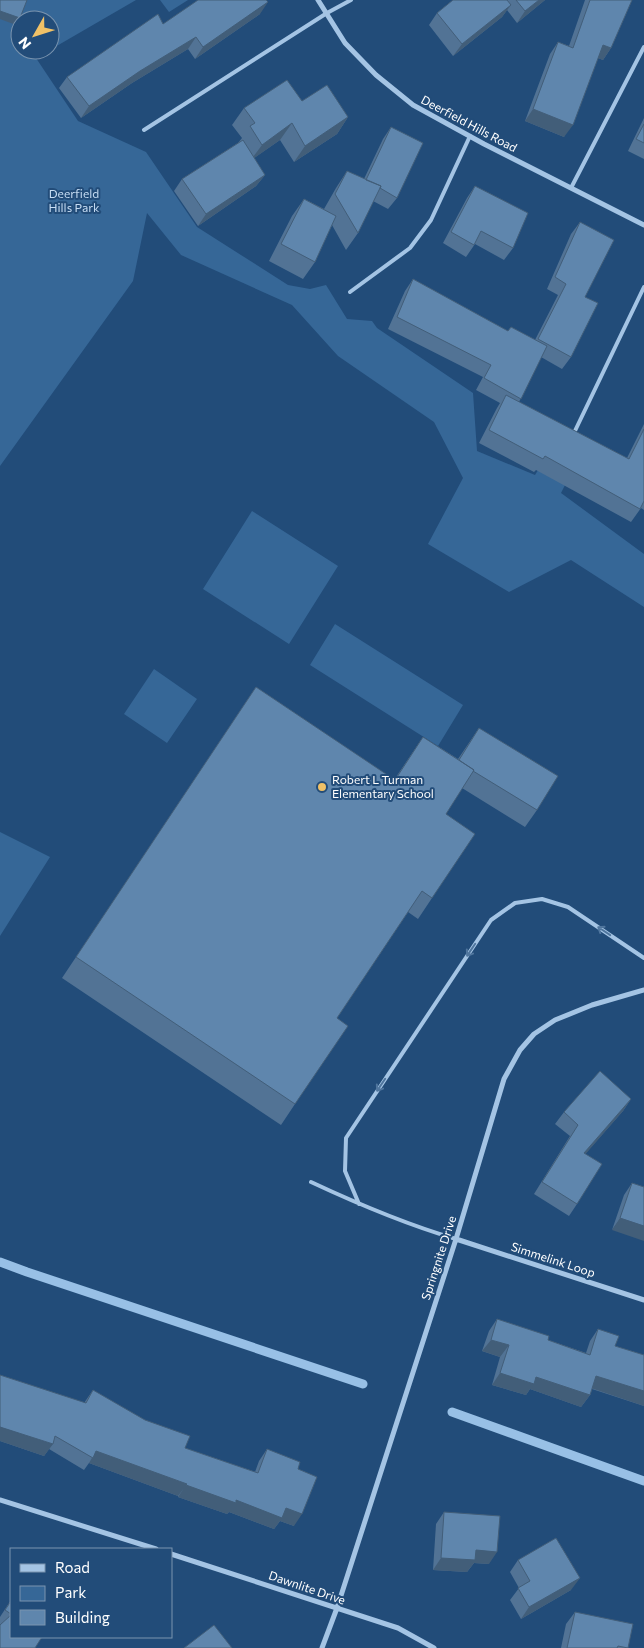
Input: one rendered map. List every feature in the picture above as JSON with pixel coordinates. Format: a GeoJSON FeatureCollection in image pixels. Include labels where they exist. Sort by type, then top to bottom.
{"type":"FeatureCollection","features":[{"type":"Feature","properties":{"kind":"street","name":"Deerfield Hills Road"},"geometry":{"type":"LineString","coordinates":[[318,0],[345,43],[376,75],[413,105],[644,225]]}},
{"type":"Feature","properties":{"kind":"street","name":"Springnite Drive"},"geometry":{"type":"LineString","coordinates":[[322,1648],[337,1608],[456,1239],[504,1079],[520,1050],[534,1034],[555,1020],[592,1005],[644,990]]}},
{"type":"Feature","properties":{"kind":"street","name":"Simmelink Loop"},"geometry":{"type":"LineString","coordinates":[[456,1239],[644,1300]]}},
{"type":"Feature","properties":{"kind":"street"},"geometry":{"type":"LineString","coordinates":[[0,1500],[153,1548]]}},
{"type":"Feature","properties":{"kind":"street","name":"Dawnlite Drive"},"geometry":{"type":"LineString","coordinates":[[172,1554],[311,1598],[398,1628],[434,1648]]}},
{"type":"Feature","properties":{"kind":"lane"},"geometry":{"type":"LineString","coordinates":[[144,130],[327,13],[351,0]]}},
{"type":"Feature","properties":{"kind":"lane"},"geometry":{"type":"LineString","coordinates":[[571,188],[644,47]]}},
{"type":"Feature","properties":{"kind":"lane"},"geometry":{"type":"LineString","coordinates":[[350,292],[410,248],[432,220],[470,136]]}},
{"type":"Feature","properties":{"kind":"lane"},"geometry":{"type":"LineString","coordinates":[[572,437],[644,287]]}},
{"type":"Feature","properties":{"kind":"lane"},"geometry":{"type":"LineString","coordinates":[[359,1204],[345,1172],[346,1138],[491,920],[515,903],[542,899],[568,907],[644,958]]}},
{"type":"Feature","properties":{"kind":"lane"},"geometry":{"type":"LineString","coordinates":[[311,1182],[359,1204],[429,1231],[456,1239]]}},
{"type":"Feature","properties":{"kind":"green space","name":"Deerfield Hills Park"},"geometry":{"type":"Polygon","coordinates":[[[0,0],[136,0],[60,44],[60,10],[10,10],[10,60],[37,60],[78,121],[146,152],[197,227],[288,285],[310,289],[326,285],[347,319],[372,321],[377,328],[473,393],[477,451],[535,475],[562,431],[585,445],[561,493],[644,554],[644,607],[571,560],[509,592],[428,544],[463,478],[434,422],[338,356],[292,305],[181,255],[147,213],[133,281],[0,466],[0,0]]]}},
{"type":"Feature","properties":{"kind":"green space"},"geometry":{"type":"Polygon","coordinates":[[[160,0],[188,0],[169,12],[160,0]]]}},
{"type":"Feature","properties":{"kind":"green space"},"geometry":{"type":"Polygon","coordinates":[[[252,511],[338,566],[289,644],[203,589],[252,511]]]}},
{"type":"Feature","properties":{"kind":"green space"},"geometry":{"type":"Polygon","coordinates":[[[335,624],[463,705],[438,746],[310,665],[335,624]]]}},
{"type":"Feature","properties":{"kind":"green space"},"geometry":{"type":"Polygon","coordinates":[[[154,669],[197,699],[167,743],[124,714],[154,669]]]}},
{"type":"Feature","properties":{"kind":"green space"},"geometry":{"type":"Polygon","coordinates":[[[0,832],[50,857],[0,936],[0,832]]]}},
{"type":"Feature","properties":{"kind":"building"},"geometry":{"type":"Polygon","coordinates":[[[0,0],[27,0],[23,10],[10,10],[10,14],[0,11],[0,0]]]}},
{"type":"Feature","properties":{"kind":"building"},"geometry":{"type":"Polygon","coordinates":[[[198,0],[266,0],[268,2],[203,47],[196,37],[140,71],[89,106],[67,77],[158,14],[163,24],[198,0]]]}},
{"type":"Feature","properties":{"kind":"building"},"geometry":{"type":"Polygon","coordinates":[[[453,0],[507,0],[511,5],[462,44],[437,13],[453,0]]]}},
{"type":"Feature","properties":{"kind":"building"},"geometry":{"type":"Polygon","coordinates":[[[516,0],[539,0],[525,11],[516,0]]]}},
{"type":"Feature","properties":{"kind":"building"},"geometry":{"type":"Polygon","coordinates":[[[590,0],[632,0],[611,48],[603,45],[573,125],[533,109],[558,42],[573,48],[590,0]]]}},
{"type":"Feature","properties":{"kind":"building"},"geometry":{"type":"Polygon","coordinates":[[[287,80],[302,101],[327,85],[348,117],[305,146],[292,123],[262,145],[250,126],[255,123],[244,108],[287,80]]]}},
{"type":"Feature","properties":{"kind":"building"},"geometry":{"type":"Polygon","coordinates":[[[644,124],[644,143],[636,139],[644,124]]]}},
{"type":"Feature","properties":{"kind":"building"},"geometry":{"type":"Polygon","coordinates":[[[391,127],[423,143],[397,198],[380,188],[381,186],[366,180],[391,127]]]}},
{"type":"Feature","properties":{"kind":"building"},"geometry":{"type":"Polygon","coordinates":[[[243,140],[265,175],[206,214],[182,179],[243,140]]]}},
{"type":"Feature","properties":{"kind":"building"},"geometry":{"type":"Polygon","coordinates":[[[347,171],[381,186],[358,233],[335,194],[347,171]]]}},
{"type":"Feature","properties":{"kind":"building"},"geometry":{"type":"Polygon","coordinates":[[[475,186],[528,213],[513,248],[481,231],[474,245],[451,232],[475,186]]]}},
{"type":"Feature","properties":{"kind":"building"},"geometry":{"type":"Polygon","coordinates":[[[304,199],[336,216],[315,262],[281,244],[304,199]]]}},
{"type":"Feature","properties":{"kind":"building"},"geometry":{"type":"Polygon","coordinates":[[[580,222],[614,240],[585,297],[598,303],[571,357],[538,339],[566,284],[555,277],[580,222]]]}},
{"type":"Feature","properties":{"kind":"building"},"geometry":{"type":"Polygon","coordinates":[[[413,279],[508,331],[511,327],[547,346],[521,399],[484,378],[491,365],[397,317],[413,279]]]}},
{"type":"Feature","properties":{"kind":"building"},"geometry":{"type":"Polygon","coordinates":[[[506,395],[629,459],[644,429],[644,501],[640,509],[545,456],[543,459],[489,430],[506,395]]]}},
{"type":"Feature","properties":{"kind":"building"},"geometry":{"type":"Polygon","coordinates":[[[256,687],[395,780],[423,737],[474,770],[446,814],[475,834],[432,898],[422,891],[337,1018],[348,1026],[295,1104],[76,957],[256,687]]]}},
{"type":"Feature","properties":{"kind":"building"},"geometry":{"type":"Polygon","coordinates":[[[479,728],[558,776],[537,810],[473,771],[459,760],[479,728]]]}},
{"type":"Feature","properties":{"kind":"building"},"geometry":{"type":"Polygon","coordinates":[[[600,1071],[631,1099],[584,1153],[602,1164],[577,1204],[542,1182],[578,1125],[564,1112],[600,1071]]]}},
{"type":"Feature","properties":{"kind":"building"},"geometry":{"type":"Polygon","coordinates":[[[632,1183],[644,1187],[644,1226],[620,1218],[632,1183]]]}},
{"type":"Feature","properties":{"kind":"building"},"geometry":{"type":"Polygon","coordinates":[[[497,1319],[549,1336],[548,1340],[590,1355],[598,1329],[619,1336],[615,1346],[644,1355],[644,1391],[596,1376],[590,1395],[536,1377],[534,1384],[500,1373],[509,1345],[491,1340],[497,1319]]]}},
{"type":"Feature","properties":{"kind":"building"},"geometry":{"type":"Polygon","coordinates":[[[0,1375],[86,1403],[93,1390],[145,1420],[190,1436],[185,1448],[258,1473],[267,1449],[300,1462],[298,1469],[317,1477],[302,1514],[286,1508],[282,1518],[96,1451],[93,1458],[55,1436],[53,1444],[0,1427],[0,1375]]]}},
{"type":"Feature","properties":{"kind":"building"},"geometry":{"type":"Polygon","coordinates":[[[444,1512],[500,1516],[497,1552],[476,1550],[475,1560],[441,1558],[444,1512]]]}},
{"type":"Feature","properties":{"kind":"building"},"geometry":{"type":"Polygon","coordinates":[[[556,1538],[580,1578],[529,1607],[518,1588],[530,1581],[518,1560],[556,1538]]]}},
{"type":"Feature","properties":{"kind":"building"},"geometry":{"type":"Polygon","coordinates":[[[10,1602],[10,1613],[5,1610],[10,1602]]]}},
{"type":"Feature","properties":{"kind":"building"},"geometry":{"type":"Polygon","coordinates":[[[575,1612],[633,1624],[628,1648],[618,1646],[617,1648],[567,1648],[575,1612]]]}},
{"type":"Feature","properties":{"kind":"building"},"geometry":{"type":"Polygon","coordinates":[[[10,1616],[10,1638],[41,1638],[35,1648],[0,1648],[0,1625],[10,1616]]]}},
{"type":"Feature","properties":{"kind":"building"},"geometry":{"type":"Polygon","coordinates":[[[214,1625],[232,1648],[184,1648],[214,1625]]]}},
{"type":"Feature","properties":{"kind":"waterway"},"geometry":{"type":"LineString","coordinates":[[0,1262],[363,1384]]}},
{"type":"Feature","properties":{"kind":"waterway"},"geometry":{"type":"LineString","coordinates":[[452,1412],[644,1481]]}},
{"type":"Feature","properties":{"kind":"place","name":"Robert L Turman Elementary School"},"geometry":{"type":"Point","coordinates":[322,787]}}]}
